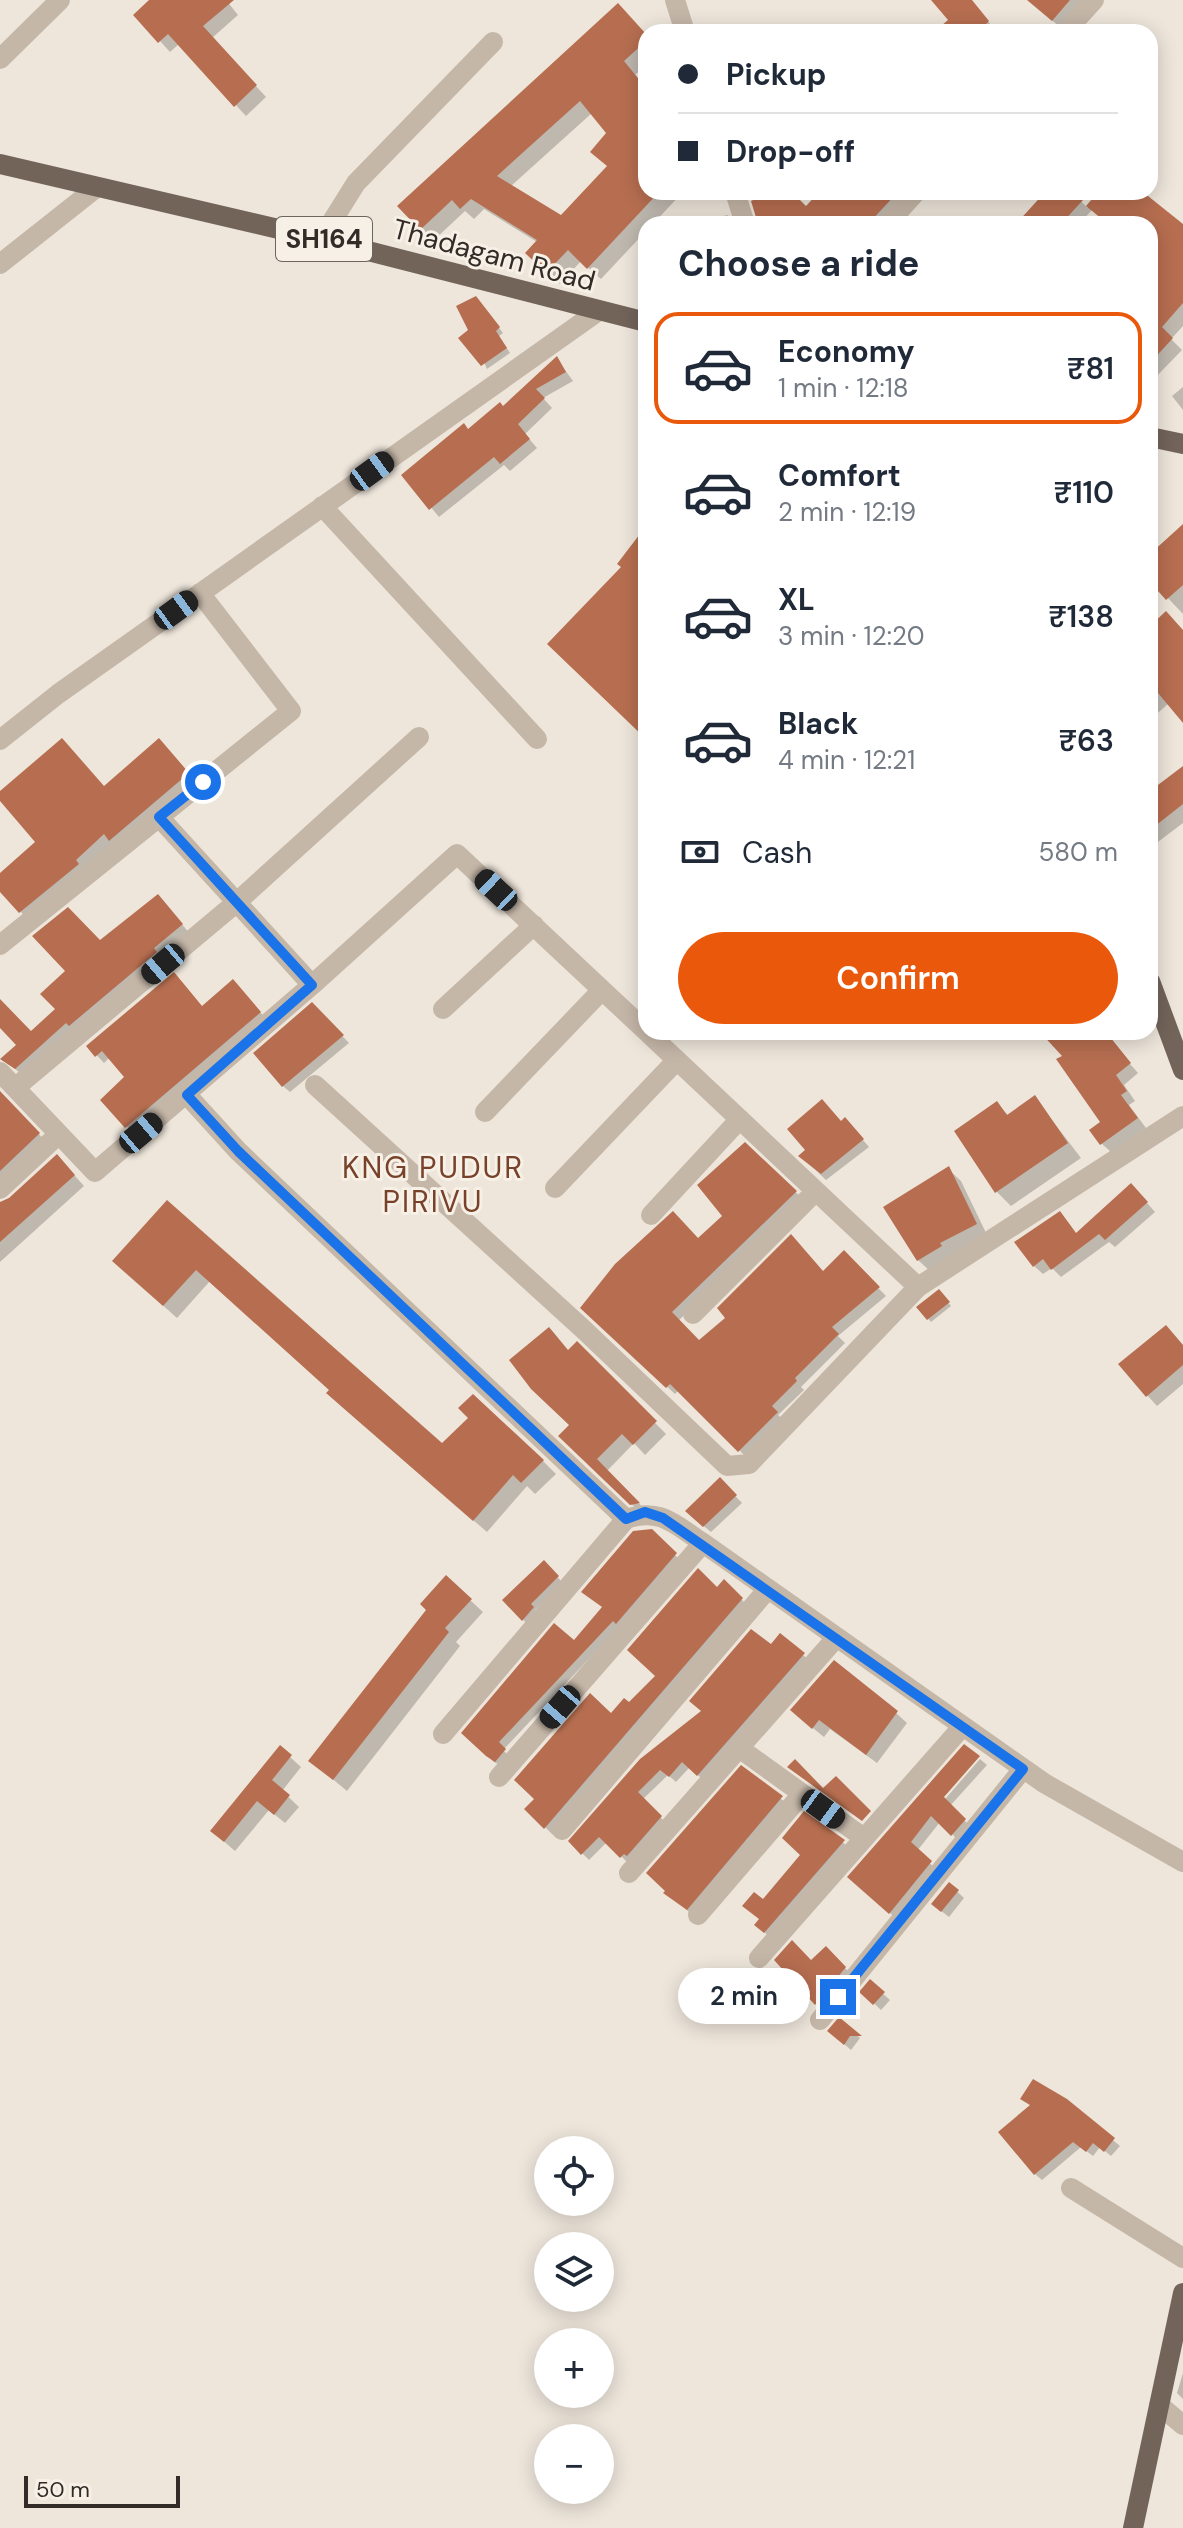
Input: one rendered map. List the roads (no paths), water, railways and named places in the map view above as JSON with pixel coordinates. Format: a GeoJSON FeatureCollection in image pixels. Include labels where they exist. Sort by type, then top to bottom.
{"type":"FeatureCollection","features":[{"type":"Feature","properties":{"kind":"main road","name":"Thadagam Road"},"geometry":{"type":"LineString","coordinates":[[0,164],[321,239],[638,320]]}},
{"type":"Feature","properties":{"kind":"main road"},"geometry":{"type":"LineString","coordinates":[[1158,439],[1183,444]]}},
{"type":"Feature","properties":{"kind":"main road"},"geometry":{"type":"LineString","coordinates":[[1158,1003],[1183,1070]]}},
{"type":"Feature","properties":{"kind":"main road"},"geometry":{"type":"LineString","coordinates":[[1133,2528],[1183,2293]]}},
{"type":"Feature","properties":{"kind":"street"},"geometry":{"type":"LineString","coordinates":[[0,59],[60,0]]}},
{"type":"Feature","properties":{"kind":"street"},"geometry":{"type":"LineString","coordinates":[[675,0],[682,24]]}},
{"type":"Feature","properties":{"kind":"street"},"geometry":{"type":"LineString","coordinates":[[1072,24],[1094,0]]}},
{"type":"Feature","properties":{"kind":"street"},"geometry":{"type":"LineString","coordinates":[[321,239],[356,183],[493,42]]}},
{"type":"Feature","properties":{"kind":"street"},"geometry":{"type":"LineString","coordinates":[[0,264],[96,188]]}},
{"type":"Feature","properties":{"kind":"street"},"geometry":{"type":"LineString","coordinates":[[894,216],[909,200]]}},
{"type":"Feature","properties":{"kind":"street"},"geometry":{"type":"LineString","coordinates":[[0,740],[200,593],[597,312]]}},
{"type":"Feature","properties":{"kind":"street"},"geometry":{"type":"LineString","coordinates":[[322,506],[537,739]]}},
{"type":"Feature","properties":{"kind":"street"},"geometry":{"type":"LineString","coordinates":[[0,945],[291,711],[200,593]]}},
{"type":"Feature","properties":{"kind":"street"},"geometry":{"type":"LineString","coordinates":[[16,1087],[237,902],[419,737]]}},
{"type":"Feature","properties":{"kind":"street"},"geometry":{"type":"LineString","coordinates":[[159,817],[312,985]]}},
{"type":"Feature","properties":{"kind":"street"},"geometry":{"type":"LineString","coordinates":[[0,1072],[95,1172],[187,1095],[457,854],[638,1023]]}},
{"type":"Feature","properties":{"kind":"street"},"geometry":{"type":"LineString","coordinates":[[443,1009],[534,925]]}},
{"type":"Feature","properties":{"kind":"street"},"geometry":{"type":"LineString","coordinates":[[485,1112],[602,990]]}},
{"type":"Feature","properties":{"kind":"street"},"geometry":{"type":"LineString","coordinates":[[656,1040],[918,1287]]}},
{"type":"Feature","properties":{"kind":"street"},"geometry":{"type":"LineString","coordinates":[[555,1188],[677,1060]]}},
{"type":"Feature","properties":{"kind":"street"},"geometry":{"type":"LineString","coordinates":[[315,1085],[582,1328],[727,1466],[749,1464],[918,1287],[1183,1116]]}},
{"type":"Feature","properties":{"kind":"street"},"geometry":{"type":"LineString","coordinates":[[187,1095],[238,1151],[626,1519]]}},
{"type":"Feature","properties":{"kind":"street"},"geometry":{"type":"LineString","coordinates":[[651,1215],[740,1119]]}},
{"type":"Feature","properties":{"kind":"street"},"geometry":{"type":"LineString","coordinates":[[0,1189],[59,1134]]}},
{"type":"Feature","properties":{"kind":"street"},"geometry":{"type":"LineString","coordinates":[[693,1314],[816,1191]]}},
{"type":"Feature","properties":{"kind":"street"},"geometry":{"type":"LineString","coordinates":[[443,1734],[626,1519],[645,1512],[663,1518],[703,1543],[1023,1769],[1183,1862]]}},
{"type":"Feature","properties":{"kind":"street"},"geometry":{"type":"LineString","coordinates":[[499,1777],[703,1543]]}},
{"type":"Feature","properties":{"kind":"street"},"geometry":{"type":"LineString","coordinates":[[562,1830],[767,1590]]}},
{"type":"Feature","properties":{"kind":"street"},"geometry":{"type":"LineString","coordinates":[[629,1873],[836,1638]]}},
{"type":"Feature","properties":{"kind":"street"},"geometry":{"type":"LineString","coordinates":[[759,1958],[962,1727]]}},
{"type":"Feature","properties":{"kind":"street"},"geometry":{"type":"LineString","coordinates":[[739,1748],[864,1838]]}},
{"type":"Feature","properties":{"kind":"street"},"geometry":{"type":"LineString","coordinates":[[820,2020],[1023,1769]]}},
{"type":"Feature","properties":{"kind":"street"},"geometry":{"type":"LineString","coordinates":[[698,1915],[802,1794]]}},
{"type":"Feature","properties":{"kind":"street"},"geometry":{"type":"LineString","coordinates":[[1071,2188],[1183,2258]]}},
{"type":"Feature","properties":{"kind":"street"},"geometry":{"type":"LineString","coordinates":[[1159,2405],[1183,2425]]}},
{"type":"Feature","properties":{"kind":"district","name":"KNG PUDUR PIRIVU"},"geometry":{"type":"Point","coordinates":[433,1184]}}]}
